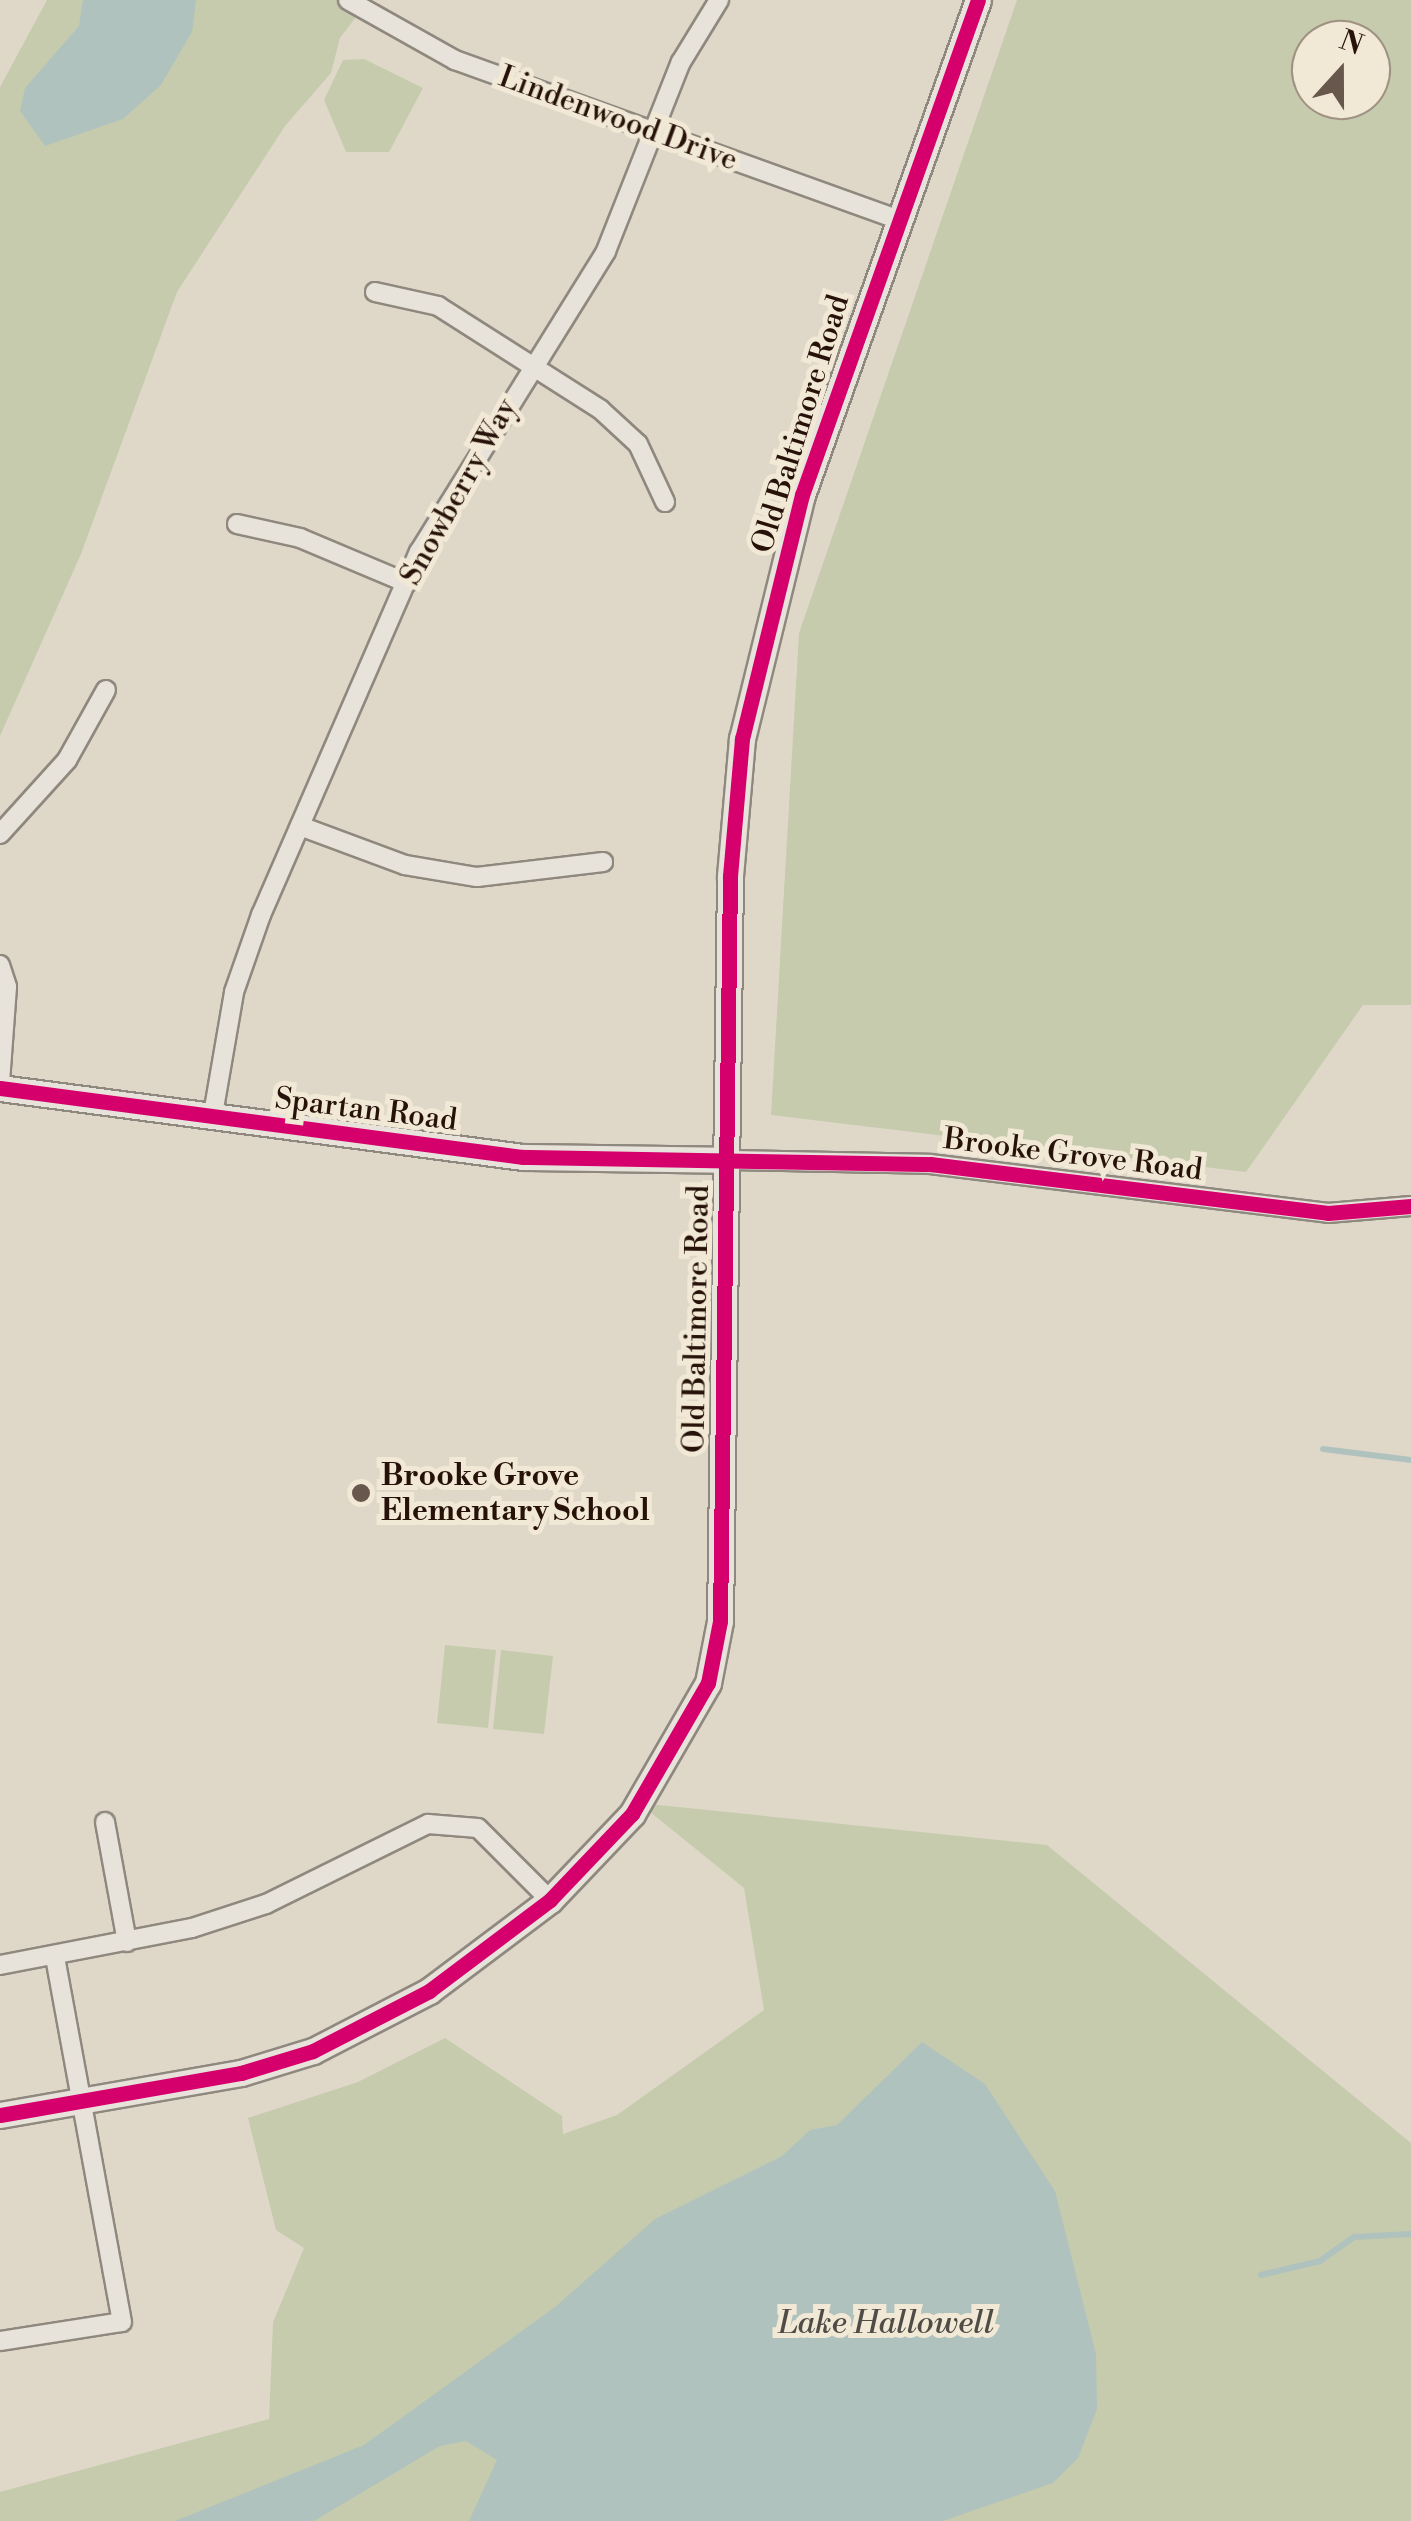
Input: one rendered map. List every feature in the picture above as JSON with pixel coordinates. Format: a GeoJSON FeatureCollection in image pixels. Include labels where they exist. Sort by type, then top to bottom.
{"type":"FeatureCollection","features":[{"type":"Feature","properties":{"kind":"street","name":"Lindenwood Drive"},"geometry":{"type":"LineString","coordinates":[[348,0],[455,60],[896,219]]}},
{"type":"Feature","properties":{"kind":"street","name":"Snowberry Way"},"geometry":{"type":"LineString","coordinates":[[212,1120],[234,992],[300,826],[408,583],[531,366],[606,252],[681,62],[718,0]]}},
{"type":"Feature","properties":{"kind":"street","name":"Old Baltimore Road"},"geometry":{"type":"LineString","coordinates":[[0,2114],[84,2100],[313,2050],[429,1991],[550,1900],[632,1814],[708,1683],[720,1621],[730,876],[742,739],[802,495],[896,219],[978,0]]}},
{"type":"Feature","properties":{"kind":"street"},"geometry":{"type":"LineString","coordinates":[[375,292],[438,306],[531,366],[638,444],[665,502]]}},
{"type":"Feature","properties":{"kind":"street"},"geometry":{"type":"LineString","coordinates":[[236,524],[300,538],[408,583]]}},
{"type":"Feature","properties":{"kind":"street"},"geometry":{"type":"LineString","coordinates":[[0,834],[67,760],[106,690]]}},
{"type":"Feature","properties":{"kind":"street"},"geometry":{"type":"LineString","coordinates":[[300,826],[406,865],[477,877],[603,862]]}},
{"type":"Feature","properties":{"kind":"street"},"geometry":{"type":"LineString","coordinates":[[0,965],[0,1085]]}},
{"type":"Feature","properties":{"kind":"street","name":"Spartan Road"},"geometry":{"type":"LineString","coordinates":[[0,1085],[212,1120],[523,1157],[728,1160]]}},
{"type":"Feature","properties":{"kind":"street","name":"Brooke Grove Road"},"geometry":{"type":"LineString","coordinates":[[728,1160],[930,1164],[1328,1213],[1411,1206]]}},
{"type":"Feature","properties":{"kind":"street"},"geometry":{"type":"LineString","coordinates":[[0,1965],[127,1942],[266,1904],[428,1824],[454,1820],[511,1855],[550,1900]]}},
{"type":"Feature","properties":{"kind":"street"},"geometry":{"type":"LineString","coordinates":[[105,1822],[127,1942]]}},
{"type":"Feature","properties":{"kind":"street"},"geometry":{"type":"LineString","coordinates":[[0,2341],[122,2322],[56,1956]]}},
{"type":"Feature","properties":{"kind":"green space"},"geometry":{"type":"Polygon","coordinates":[[[47,0],[369,0],[340,38],[331,73],[285,126],[177,292],[81,554],[0,736],[0,87],[47,0]]]}},
{"type":"Feature","properties":{"kind":"green space"},"geometry":{"type":"Polygon","coordinates":[[[1017,0],[1411,0],[1411,1005],[1363,1005],[1246,1172],[771,1115],[799,633],[1017,0]]]}},
{"type":"Feature","properties":{"kind":"green space"},"geometry":{"type":"Polygon","coordinates":[[[364,59],[423,88],[389,152],[346,152],[324,100],[343,60],[364,59]]]}},
{"type":"Feature","properties":{"kind":"green space"},"geometry":{"type":"Polygon","coordinates":[[[445,1645],[496,1650],[488,1728],[437,1723],[445,1645]]]}},
{"type":"Feature","properties":{"kind":"green space"},"geometry":{"type":"Polygon","coordinates":[[[501,1650],[553,1656],[544,1734],[493,1729],[501,1650]]]}},
{"type":"Feature","properties":{"kind":"green space"},"geometry":{"type":"Polygon","coordinates":[[[639,1803],[1047,1845],[1411,2143],[1411,2521],[0,2521],[0,2492],[269,2419],[273,2322],[304,2248],[276,2230],[248,2118],[358,2082],[445,2038],[562,2116],[563,2134],[617,2115],[764,2010],[744,1888],[639,1803]]]}},
{"type":"Feature","properties":{"kind":"water"},"geometry":{"type":"Polygon","coordinates":[[[83,0],[196,0],[192,32],[161,85],[123,119],[45,146],[20,111],[25,88],[79,26],[83,0]]]}},
{"type":"Feature","properties":{"kind":"water","name":"Lake Hallowell"},"geometry":{"type":"Polygon","coordinates":[[[922,2042],[985,2084],[1055,2191],[1096,2354],[1097,2409],[1078,2458],[1053,2483],[943,2521],[469,2521],[497,2460],[466,2441],[440,2446],[314,2521],[175,2521],[364,2445],[555,2307],[655,2219],[782,2156],[810,2130],[837,2125],[922,2042]]]}},
{"type":"Feature","properties":{"kind":"waterway"},"geometry":{"type":"LineString","coordinates":[[1323,1449],[1411,1460]]}},
{"type":"Feature","properties":{"kind":"waterway"},"geometry":{"type":"LineString","coordinates":[[1261,2275],[1320,2261],[1354,2237],[1411,2234]]}},
{"type":"Feature","properties":{"kind":"cycle path"},"geometry":{"type":"LineString","coordinates":[[0,2115],[241,2073],[313,2051],[429,1991],[550,1900],[632,1814],[708,1683],[720,1621],[730,876],[742,739],[802,495],[978,0]]}},
{"type":"Feature","properties":{"kind":"cycle path"},"geometry":{"type":"LineString","coordinates":[[0,1088],[523,1157],[930,1164],[1328,1213],[1411,1206]]}},
{"type":"Feature","properties":{"kind":"place","name":"Brooke Grove Elementary School"},"geometry":{"type":"Point","coordinates":[361,1493]}}]}
